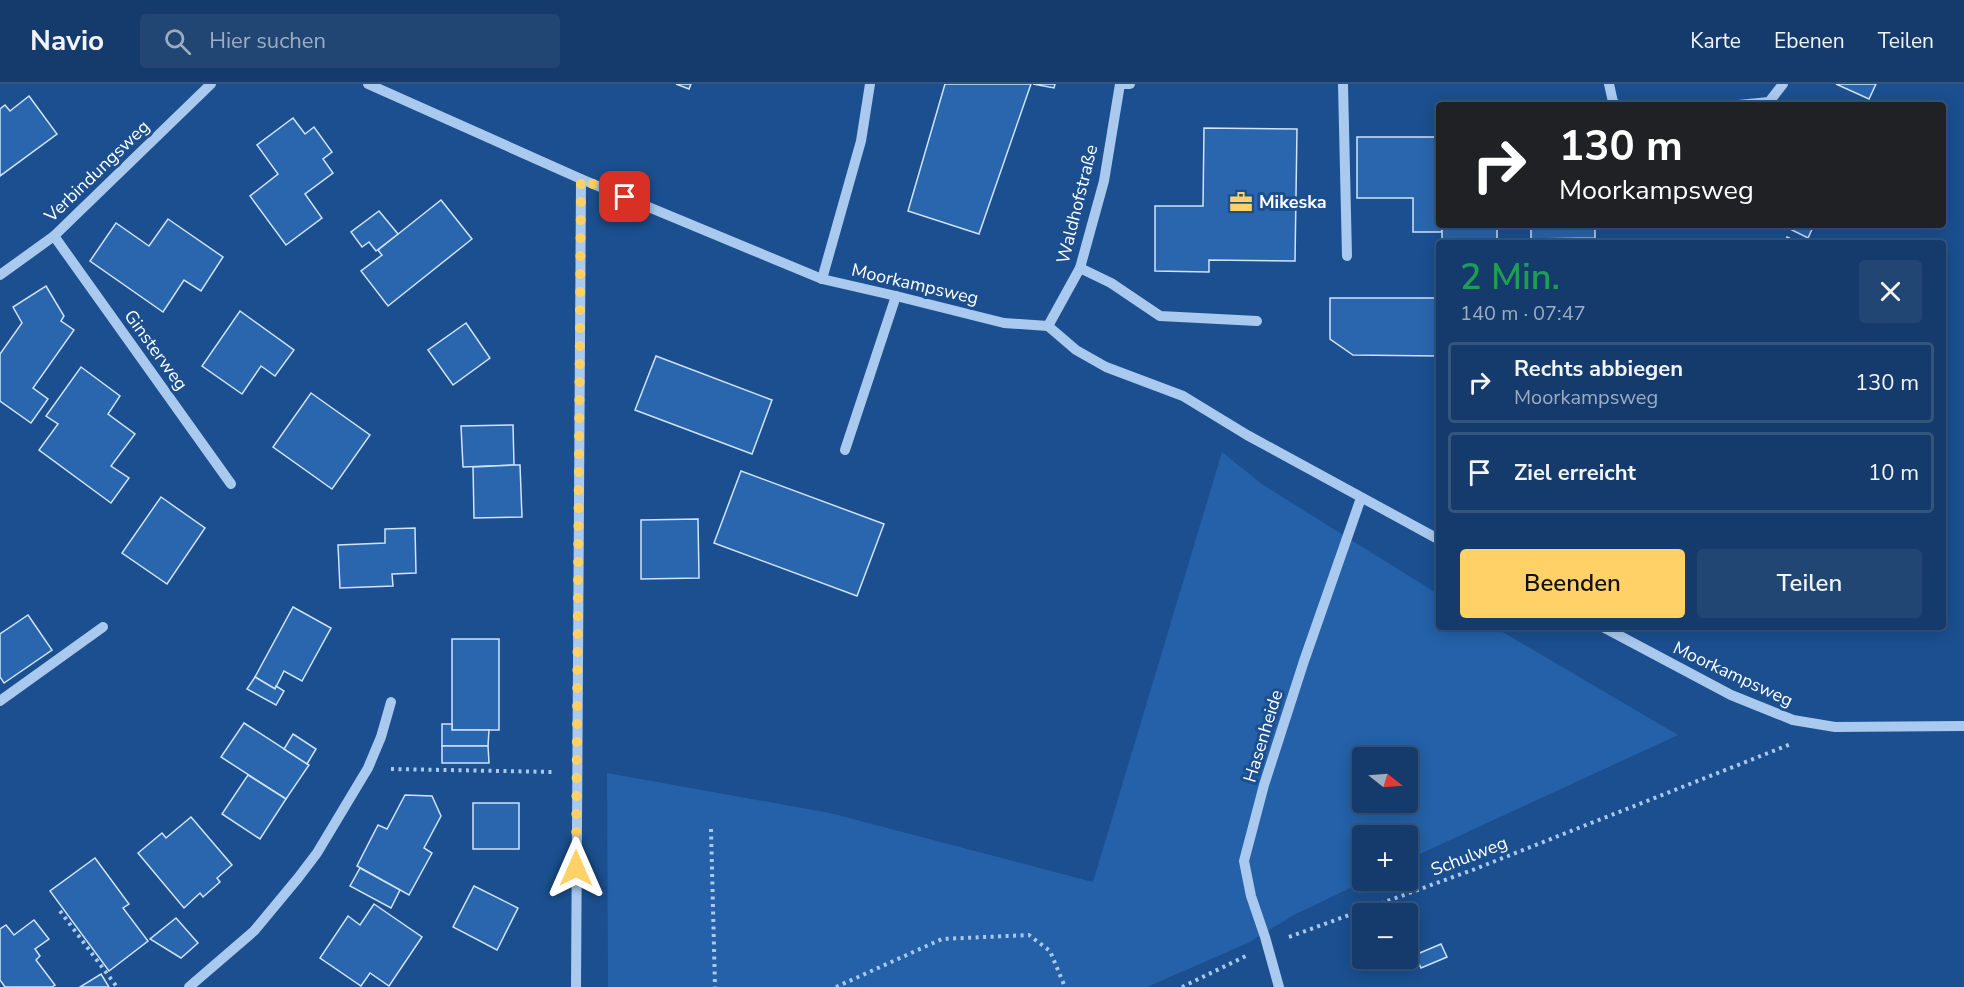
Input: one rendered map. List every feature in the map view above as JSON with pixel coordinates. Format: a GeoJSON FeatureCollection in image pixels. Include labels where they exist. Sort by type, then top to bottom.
{"type":"FeatureCollection","features":[{"type":"Feature","properties":{"kind":"street","name":"Verbindungsweg"},"geometry":{"type":"LineString","coordinates":[[0,274],[54,236],[212,84]]}},
{"type":"Feature","properties":{"kind":"street","name":"Moorkampsweg"},"geometry":{"type":"LineString","coordinates":[[368,84],[581,179],[822,279],[1004,323],[1048,326]]}},
{"type":"Feature","properties":{"kind":"street"},"geometry":{"type":"LineString","coordinates":[[822,279],[861,141],[870,84]]}},
{"type":"Feature","properties":{"kind":"street"},"geometry":{"type":"LineString","coordinates":[[1120,84],[1130,84]]}},
{"type":"Feature","properties":{"kind":"street","name":"Waldhofstraße"},"geometry":{"type":"LineString","coordinates":[[1048,326],[1080,268],[1104,181],[1120,84]]}},
{"type":"Feature","properties":{"kind":"street"},"geometry":{"type":"LineString","coordinates":[[1343,84],[1347,256]]}},
{"type":"Feature","properties":{"kind":"street"},"geometry":{"type":"LineString","coordinates":[[1609,84],[1613,102]]}},
{"type":"Feature","properties":{"kind":"street"},"geometry":{"type":"LineString","coordinates":[[1769,102],[1783,84]]}},
{"type":"Feature","properties":{"kind":"street"},"geometry":{"type":"LineString","coordinates":[[576,987],[581,179]]}},
{"type":"Feature","properties":{"kind":"street","name":"Ginsterweg"},"geometry":{"type":"LineString","coordinates":[[54,236],[231,484]]}},
{"type":"Feature","properties":{"kind":"street"},"geometry":{"type":"LineString","coordinates":[[1080,268],[1111,283],[1160,316],[1257,321]]}},
{"type":"Feature","properties":{"kind":"street"},"geometry":{"type":"LineString","coordinates":[[845,450],[896,296]]}},
{"type":"Feature","properties":{"kind":"street"},"geometry":{"type":"LineString","coordinates":[[1048,326],[1076,350],[1106,367],[1184,396],[1247,435],[1436,538]]}},
{"type":"Feature","properties":{"kind":"street","name":"Hasenheide"},"geometry":{"type":"LineString","coordinates":[[1279,987],[1251,896],[1244,861],[1264,785],[1304,661],[1361,498]]}},
{"type":"Feature","properties":{"kind":"street"},"geometry":{"type":"LineString","coordinates":[[0,701],[103,627]]}},
{"type":"Feature","properties":{"kind":"street","name":"Moorkampsweg"},"geometry":{"type":"LineString","coordinates":[[1609,630],[1731,695],[1793,720],[1835,727],[1964,726]]}},
{"type":"Feature","properties":{"kind":"street"},"geometry":{"type":"LineString","coordinates":[[189,987],[254,931],[298,879],[368,768],[381,737],[391,702]]}},
{"type":"Feature","properties":{"kind":"path","name":"Schulweg"},"geometry":{"type":"LineString","coordinates":[[1182,987],[1267,945],[1475,869],[1768,752]]}},
{"type":"Feature","properties":{"kind":"path"},"geometry":{"type":"LineString","coordinates":[[368,768],[577,772]]}},
{"type":"Feature","properties":{"kind":"path"},"geometry":{"type":"LineString","coordinates":[[711,829],[715,987]]}},
{"type":"Feature","properties":{"kind":"path"},"geometry":{"type":"LineString","coordinates":[[60,911],[117,987]]}},
{"type":"Feature","properties":{"kind":"path"},"geometry":{"type":"LineString","coordinates":[[836,987],[942,939],[1029,935],[1050,951],[1065,987]]}},
{"type":"Feature","properties":{"kind":"shaded area"},"geometry":{"type":"Polygon","coordinates":[[[1222,452],[1263,485],[1436,593],[1436,630],[1499,630],[1678,735],[1418,855],[1418,825],[1352,825],[1352,887],[1294,915],[1248,943],[1147,987],[608,987],[607,773],[830,813],[1093,882],[1222,452]]]}},
{"type":"Feature","properties":{"kind":"building"},"geometry":{"type":"Polygon","coordinates":[[[676,84],[691,84],[689,89],[676,84]]]}},
{"type":"Feature","properties":{"kind":"building"},"geometry":{"type":"Polygon","coordinates":[[[945,84],[1031,84],[979,234],[908,211],[945,84]]]}},
{"type":"Feature","properties":{"kind":"building"},"geometry":{"type":"Polygon","coordinates":[[[1033,84],[1055,84],[1054,88],[1033,84]]]}},
{"type":"Feature","properties":{"kind":"building"},"geometry":{"type":"Polygon","coordinates":[[[1836,84],[1876,84],[1869,99],[1836,84]]]}},
{"type":"Feature","properties":{"kind":"building"},"geometry":{"type":"Polygon","coordinates":[[[29,96],[57,134],[0,176],[0,109],[5,105],[10,111],[29,96]]]}},
{"type":"Feature","properties":{"kind":"building"},"geometry":{"type":"Polygon","coordinates":[[[293,118],[305,134],[314,127],[332,152],[323,159],[333,173],[305,194],[322,218],[286,245],[250,196],[278,174],[257,145],[293,118]]]}},
{"type":"Feature","properties":{"kind":"building"},"geometry":{"type":"Polygon","coordinates":[[[1204,128],[1297,129],[1295,261],[1209,260],[1209,272],[1155,271],[1155,206],[1203,206],[1204,128]]]}},
{"type":"Feature","properties":{"kind":"building"},"geometry":{"type":"Polygon","coordinates":[[[1357,137],[1436,137],[1436,228],[1442,228],[1442,232],[1413,232],[1413,198],[1357,198],[1357,137]]]}},
{"type":"Feature","properties":{"kind":"building"},"geometry":{"type":"Polygon","coordinates":[[[441,200],[472,239],[388,306],[361,271],[382,255],[378,250],[441,200]]]}},
{"type":"Feature","properties":{"kind":"building"},"geometry":{"type":"Polygon","coordinates":[[[379,211],[398,234],[376,251],[369,242],[362,247],[351,232],[379,211]]]}},
{"type":"Feature","properties":{"kind":"building"},"geometry":{"type":"Polygon","coordinates":[[[168,219],[223,257],[201,291],[184,280],[163,312],[90,261],[116,223],[149,246],[168,219]]]}},
{"type":"Feature","properties":{"kind":"building"},"geometry":{"type":"Polygon","coordinates":[[[1442,228],[1497,228],[1497,240],[1442,240],[1442,228]]]}},
{"type":"Feature","properties":{"kind":"building"},"geometry":{"type":"Polygon","coordinates":[[[1531,228],[1595,228],[1595,238],[1531,239],[1531,228]]]}},
{"type":"Feature","properties":{"kind":"building"},"geometry":{"type":"Polygon","coordinates":[[[1788,228],[1813,228],[1808,238],[1788,228]]]}},
{"type":"Feature","properties":{"kind":"building"},"geometry":{"type":"Polygon","coordinates":[[[46,286],[64,316],[61,321],[74,330],[33,388],[48,399],[31,423],[0,401],[0,354],[22,323],[13,307],[46,286]]]}},
{"type":"Feature","properties":{"kind":"building"},"geometry":{"type":"Polygon","coordinates":[[[1330,298],[1436,298],[1436,356],[1353,355],[1330,339],[1330,298]]]}},
{"type":"Feature","properties":{"kind":"building"},"geometry":{"type":"Polygon","coordinates":[[[240,311],[294,350],[275,376],[261,366],[242,394],[202,366],[240,311]]]}},
{"type":"Feature","properties":{"kind":"building"},"geometry":{"type":"Polygon","coordinates":[[[466,323],[490,358],[453,385],[428,350],[466,323]]]}},
{"type":"Feature","properties":{"kind":"building"},"geometry":{"type":"Polygon","coordinates":[[[656,356],[772,400],[752,454],[635,410],[656,356]]]}},
{"type":"Feature","properties":{"kind":"building"},"geometry":{"type":"Polygon","coordinates":[[[81,367],[120,396],[108,414],[135,434],[111,466],[129,478],[111,503],[39,450],[58,424],[46,416],[81,367]]]}},
{"type":"Feature","properties":{"kind":"building"},"geometry":{"type":"Polygon","coordinates":[[[311,393],[370,435],[332,489],[273,447],[311,393]]]}},
{"type":"Feature","properties":{"kind":"building"},"geometry":{"type":"Polygon","coordinates":[[[513,425],[514,465],[463,467],[461,426],[513,425]]]}},
{"type":"Feature","properties":{"kind":"building"},"geometry":{"type":"Polygon","coordinates":[[[520,465],[522,517],[474,518],[473,467],[520,465]]]}},
{"type":"Feature","properties":{"kind":"building"},"geometry":{"type":"Polygon","coordinates":[[[741,471],[884,524],[857,596],[714,543],[741,471]]]}},
{"type":"Feature","properties":{"kind":"building"},"geometry":{"type":"Polygon","coordinates":[[[161,497],[205,528],[167,584],[122,553],[161,497]]]}},
{"type":"Feature","properties":{"kind":"building"},"geometry":{"type":"Polygon","coordinates":[[[698,519],[699,578],[641,579],[641,520],[698,519]]]}},
{"type":"Feature","properties":{"kind":"building"},"geometry":{"type":"Polygon","coordinates":[[[415,528],[416,573],[392,574],[393,586],[340,588],[338,545],[385,543],[385,529],[415,528]]]}},
{"type":"Feature","properties":{"kind":"building"},"geometry":{"type":"Polygon","coordinates":[[[293,607],[331,628],[302,681],[284,671],[275,689],[255,677],[293,607]]]}},
{"type":"Feature","properties":{"kind":"building"},"geometry":{"type":"Polygon","coordinates":[[[28,615],[52,650],[4,683],[0,677],[0,634],[28,615]]]}},
{"type":"Feature","properties":{"kind":"building"},"geometry":{"type":"Polygon","coordinates":[[[452,639],[499,639],[499,730],[452,730],[452,639]]]}},
{"type":"Feature","properties":{"kind":"building"},"geometry":{"type":"Polygon","coordinates":[[[255,677],[275,689],[276,686],[284,691],[276,705],[247,689],[255,677]]]}},
{"type":"Feature","properties":{"kind":"building"},"geometry":{"type":"Polygon","coordinates":[[[244,723],[309,765],[286,799],[221,757],[244,723]]]}},
{"type":"Feature","properties":{"kind":"building"},"geometry":{"type":"Polygon","coordinates":[[[442,724],[452,724],[452,730],[489,730],[488,746],[442,746],[442,724]]]}},
{"type":"Feature","properties":{"kind":"building"},"geometry":{"type":"Polygon","coordinates":[[[293,734],[316,749],[307,764],[284,749],[293,734]]]}},
{"type":"Feature","properties":{"kind":"building"},"geometry":{"type":"Polygon","coordinates":[[[442,746],[488,746],[489,763],[442,763],[442,746]]]}},
{"type":"Feature","properties":{"kind":"building"},"geometry":{"type":"Polygon","coordinates":[[[248,775],[286,799],[260,839],[222,814],[248,775]]]}},
{"type":"Feature","properties":{"kind":"building"},"geometry":{"type":"Polygon","coordinates":[[[405,795],[432,796],[441,816],[424,848],[432,853],[409,895],[357,866],[378,825],[387,829],[405,795]]]}},
{"type":"Feature","properties":{"kind":"building"},"geometry":{"type":"Polygon","coordinates":[[[473,803],[519,803],[519,849],[473,849],[473,803]]]}},
{"type":"Feature","properties":{"kind":"building"},"geometry":{"type":"Polygon","coordinates":[[[191,817],[232,865],[217,878],[220,882],[203,897],[200,893],[184,908],[138,853],[162,833],[166,838],[191,817]]]}},
{"type":"Feature","properties":{"kind":"building"},"geometry":{"type":"Polygon","coordinates":[[[95,858],[129,904],[123,908],[148,941],[109,971],[50,891],[95,858]]]}},
{"type":"Feature","properties":{"kind":"building"},"geometry":{"type":"Polygon","coordinates":[[[360,868],[400,890],[391,908],[350,886],[360,868]]]}},
{"type":"Feature","properties":{"kind":"building"},"geometry":{"type":"Polygon","coordinates":[[[474,886],[518,908],[497,950],[453,927],[474,886]]]}},
{"type":"Feature","properties":{"kind":"building"},"geometry":{"type":"Polygon","coordinates":[[[374,904],[422,937],[389,986],[370,973],[361,986],[320,958],[348,916],[360,925],[374,904]]]}},
{"type":"Feature","properties":{"kind":"building"},"geometry":{"type":"Polygon","coordinates":[[[176,918],[198,943],[181,958],[150,939],[176,918]]]}},
{"type":"Feature","properties":{"kind":"building"},"geometry":{"type":"Polygon","coordinates":[[[34,920],[49,939],[35,949],[40,956],[36,960],[55,985],[52,987],[5,987],[0,980],[0,929],[6,925],[14,935],[34,920]]]}},
{"type":"Feature","properties":{"kind":"building"},"geometry":{"type":"Polygon","coordinates":[[[1441,944],[1447,957],[1421,968],[1418,954],[1441,944]]]}},
{"type":"Feature","properties":{"kind":"building"},"geometry":{"type":"Polygon","coordinates":[[[101,974],[109,987],[80,987],[101,974]]]}},
{"type":"Feature","properties":{"kind":"place","name":"Mikeska"},"geometry":{"type":"Point","coordinates":[1241,202]}},
{"type":"Feature","properties":{"kind":"route"},"geometry":{"type":"LineString","coordinates":[[576,868],[581,179],[625,197]]}}]}
